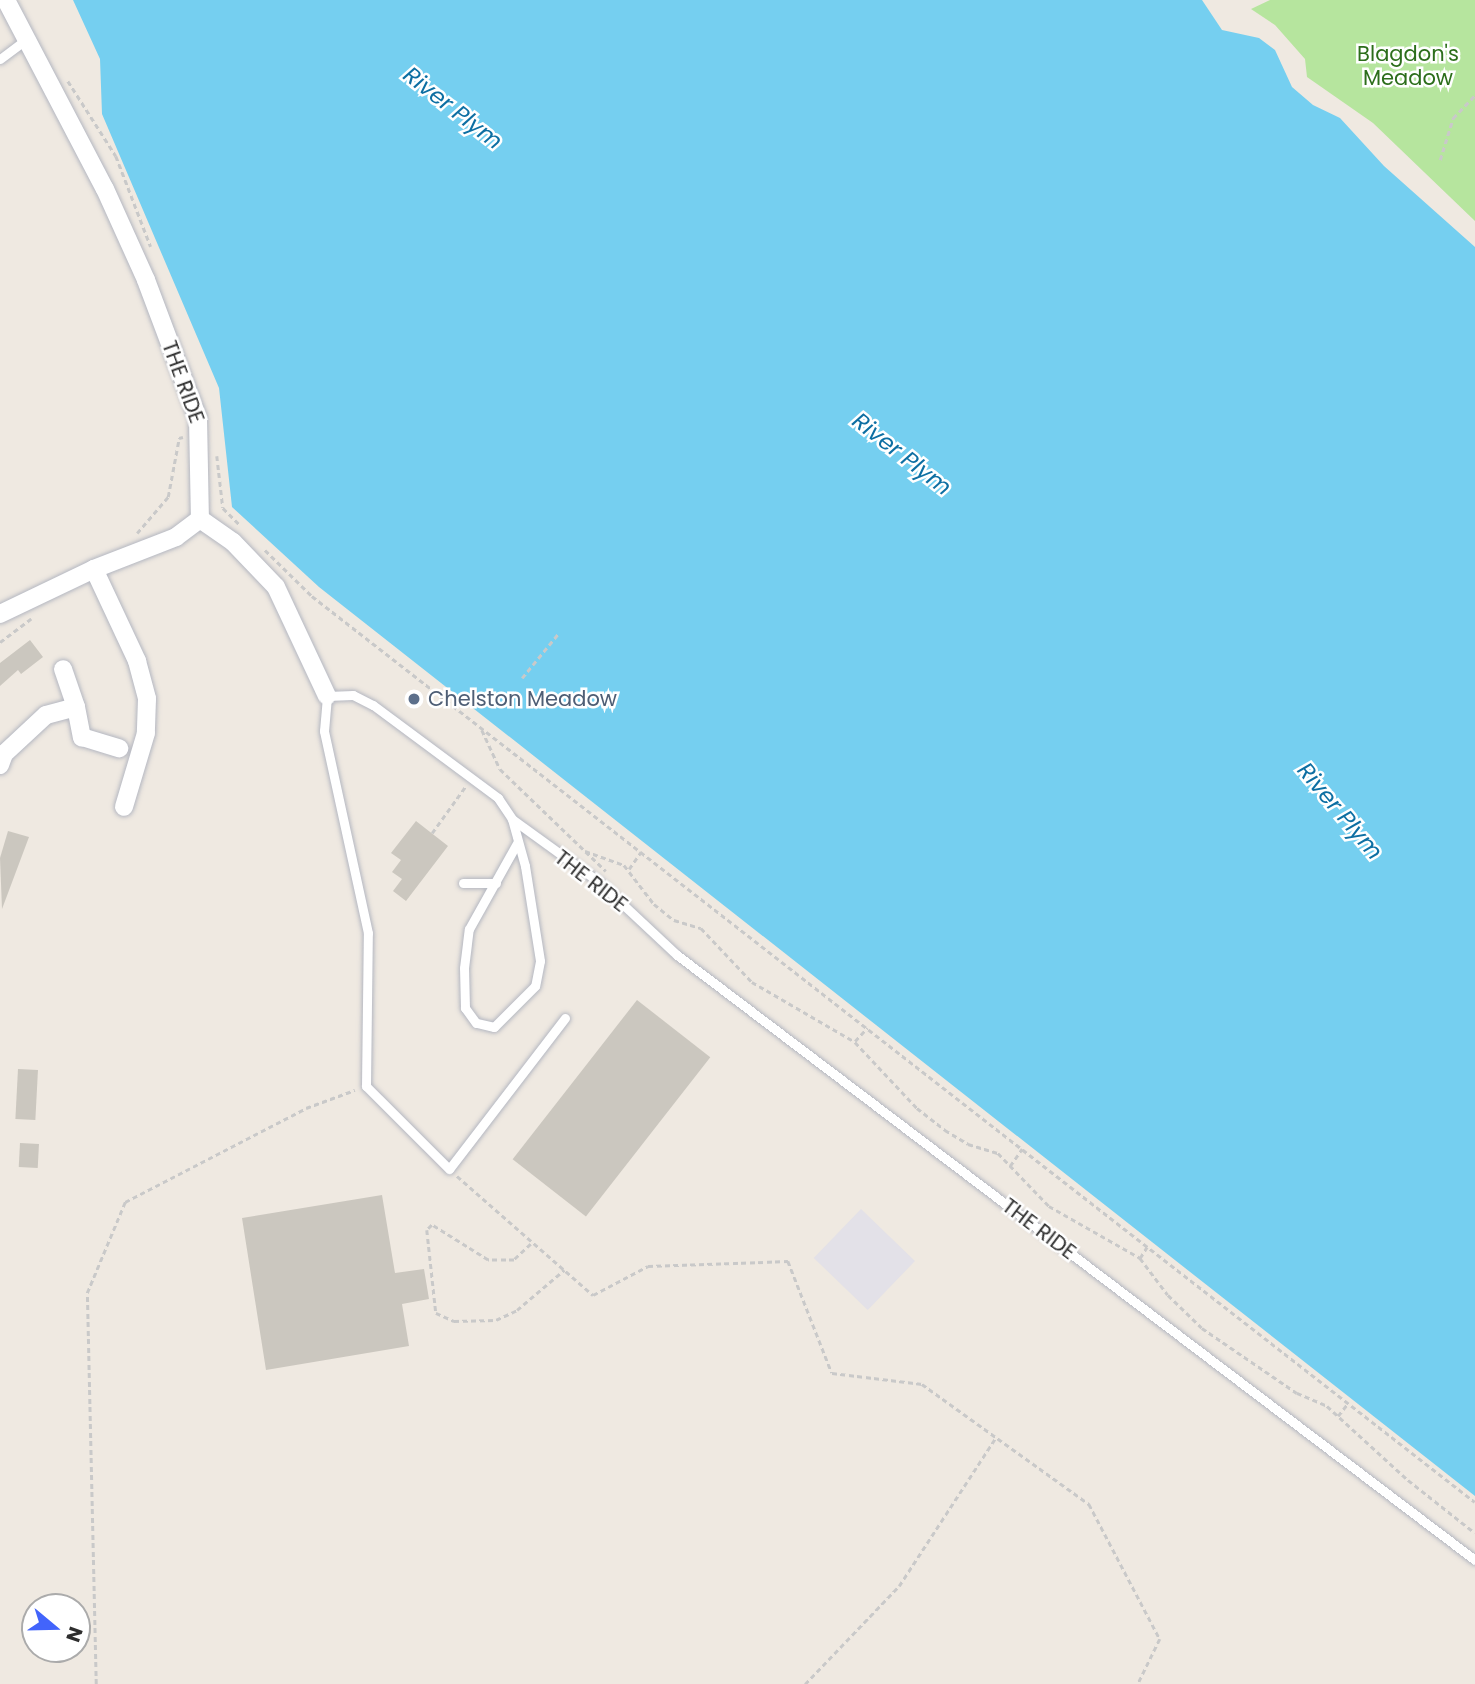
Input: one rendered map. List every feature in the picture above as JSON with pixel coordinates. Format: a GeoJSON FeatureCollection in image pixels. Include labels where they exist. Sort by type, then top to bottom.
{"type":"FeatureCollection","features":[{"type":"Feature","properties":{"kind":"street","name":"THE RIDE"},"geometry":{"type":"LineString","coordinates":[[6,0],[28,39],[146,279],[201,436],[200,519]]}},
{"type":"Feature","properties":{"kind":"street"},"geometry":{"type":"LineString","coordinates":[[0,614],[94,569],[176,537],[200,519],[240,549],[276,587],[327,696]]}},
{"type":"Feature","properties":{"kind":"street"},"geometry":{"type":"LineString","coordinates":[[94,569],[137,660],[147,699],[144,741],[124,807]]}},
{"type":"Feature","properties":{"kind":"street"},"geometry":{"type":"LineString","coordinates":[[64,669],[82,737],[118,748]]}},
{"type":"Feature","properties":{"kind":"street"},"geometry":{"type":"LineString","coordinates":[[0,765],[4,754],[46,715],[76,707]]}},
{"type":"Feature","properties":{"kind":"lane"},"geometry":{"type":"LineString","coordinates":[[0,59],[28,39]]}},
{"type":"Feature","properties":{"kind":"lane","name":"THE RIDE"},"geometry":{"type":"LineString","coordinates":[[327,696],[353,695],[373,705],[472,778],[498,798],[512,819],[599,882],[677,955],[1475,1560]]}},
{"type":"Feature","properties":{"kind":"lane"},"geometry":{"type":"LineString","coordinates":[[327,696],[324,731],[368,933],[366,1086],[449,1169],[565,1018]]}},
{"type":"Feature","properties":{"kind":"lane"},"geometry":{"type":"LineString","coordinates":[[512,819],[525,866],[540,961],[535,986],[494,1027],[476,1023],[465,1008],[464,968],[469,929],[517,843]]}},
{"type":"Feature","properties":{"kind":"lane"},"geometry":{"type":"LineString","coordinates":[[463,883],[496,883]]}},
{"type":"Feature","properties":{"kind":"path"},"geometry":{"type":"LineString","coordinates":[[1440,160],[1453,118],[1475,95]]}},
{"type":"Feature","properties":{"kind":"path"},"geometry":{"type":"LineString","coordinates":[[132,536],[143,530],[168,497],[179,438],[214,434],[223,508],[243,528]]}},
{"type":"Feature","properties":{"kind":"path"},"geometry":{"type":"LineString","coordinates":[[262,547],[312,596],[1475,1502]]}},
{"type":"Feature","properties":{"kind":"path"},"geometry":{"type":"LineString","coordinates":[[522,678],[558,634]]}},
{"type":"Feature","properties":{"kind":"path"},"geometry":{"type":"LineString","coordinates":[[480,727],[500,769],[584,851],[607,869],[599,882]]}},
{"type":"Feature","properties":{"kind":"path"},"geometry":{"type":"LineString","coordinates":[[432,833],[472,778]]}},
{"type":"Feature","properties":{"kind":"path"},"geometry":{"type":"LineString","coordinates":[[584,851],[629,870],[654,904],[674,920],[701,928],[752,982],[855,1042],[917,1108],[968,1144],[998,1153],[1049,1206],[1140,1258],[1168,1295],[1213,1336],[1338,1416],[1408,1480],[1475,1533]]}},
{"type":"Feature","properties":{"kind":"path"},"geometry":{"type":"LineString","coordinates":[[629,870],[641,852]]}},
{"type":"Feature","properties":{"kind":"path"},"geometry":{"type":"LineString","coordinates":[[855,1042],[867,1028]]}},
{"type":"Feature","properties":{"kind":"path"},"geometry":{"type":"LineString","coordinates":[[96,1684],[87,1293],[125,1202],[306,1108],[366,1086]]}},
{"type":"Feature","properties":{"kind":"path"},"geometry":{"type":"LineString","coordinates":[[1010,1166],[1022,1149]]}},
{"type":"Feature","properties":{"kind":"path"},"geometry":{"type":"LineString","coordinates":[[449,1169],[593,1295],[648,1266],[788,1261],[832,1373],[922,1384],[1088,1504],[1160,1639],[1138,1684]]}},
{"type":"Feature","properties":{"kind":"path"},"geometry":{"type":"LineString","coordinates":[[531,1243],[514,1260],[488,1260],[441,1227],[432,1226],[427,1230],[436,1313],[454,1321],[496,1320],[517,1310],[564,1270]]}},
{"type":"Feature","properties":{"kind":"path"},"geometry":{"type":"LineString","coordinates":[[1140,1258],[1147,1247]]}},
{"type":"Feature","properties":{"kind":"path"},"geometry":{"type":"LineString","coordinates":[[1338,1416],[1348,1403]]}},
{"type":"Feature","properties":{"kind":"path"},"geometry":{"type":"LineString","coordinates":[[805,1684],[899,1586],[996,1437]]}},
{"type":"Feature","properties":{"kind":"shaded area"},"geometry":{"type":"Polygon","coordinates":[[[861,1209],[915,1261],[868,1310],[814,1258],[861,1209]]]}},
{"type":"Feature","properties":{"kind":"green space","name":"Blagdon's Meadow"},"geometry":{"type":"Polygon","coordinates":[[[1270,0],[1475,0],[1475,221],[1373,123],[1307,77],[1305,59],[1275,25],[1251,9],[1270,0]]]}},
{"type":"Feature","properties":{"kind":"water","name":"River Plym"},"geometry":{"type":"Polygon","coordinates":[[[73,0],[1202,0],[1222,30],[1259,38],[1275,50],[1292,87],[1313,105],[1340,118],[1384,166],[1475,247],[1475,1496],[319,587],[232,507],[219,388],[102,114],[100,59],[73,0]]]}},
{"type":"Feature","properties":{"kind":"building"},"geometry":{"type":"Polygon","coordinates":[[[30,640],[43,657],[21,674],[18,670],[0,686],[0,663],[30,640]]]}},
{"type":"Feature","properties":{"kind":"building"},"geometry":{"type":"Polygon","coordinates":[[[416,821],[448,846],[406,901],[393,891],[402,879],[392,872],[401,860],[391,853],[416,821]]]}},
{"type":"Feature","properties":{"kind":"building"},"geometry":{"type":"Polygon","coordinates":[[[8,831],[29,837],[2,909],[0,858],[8,831]]]}},
{"type":"Feature","properties":{"kind":"building"},"geometry":{"type":"Polygon","coordinates":[[[637,1000],[710,1057],[586,1216],[513,1159],[637,1000]]]}},
{"type":"Feature","properties":{"kind":"building"},"geometry":{"type":"Polygon","coordinates":[[[18,1069],[38,1070],[35,1120],[15,1119],[18,1069]]]}},
{"type":"Feature","properties":{"kind":"building"},"geometry":{"type":"Polygon","coordinates":[[[20,1143],[39,1144],[38,1168],[19,1167],[20,1143]]]}},
{"type":"Feature","properties":{"kind":"building"},"geometry":{"type":"Polygon","coordinates":[[[382,1195],[395,1273],[424,1269],[429,1299],[402,1304],[409,1346],[266,1370],[242,1218],[382,1195]]]}},
{"type":"Feature","properties":{"kind":"place","name":"Chelston Meadow"},"geometry":{"type":"Point","coordinates":[414,699]}}]}
